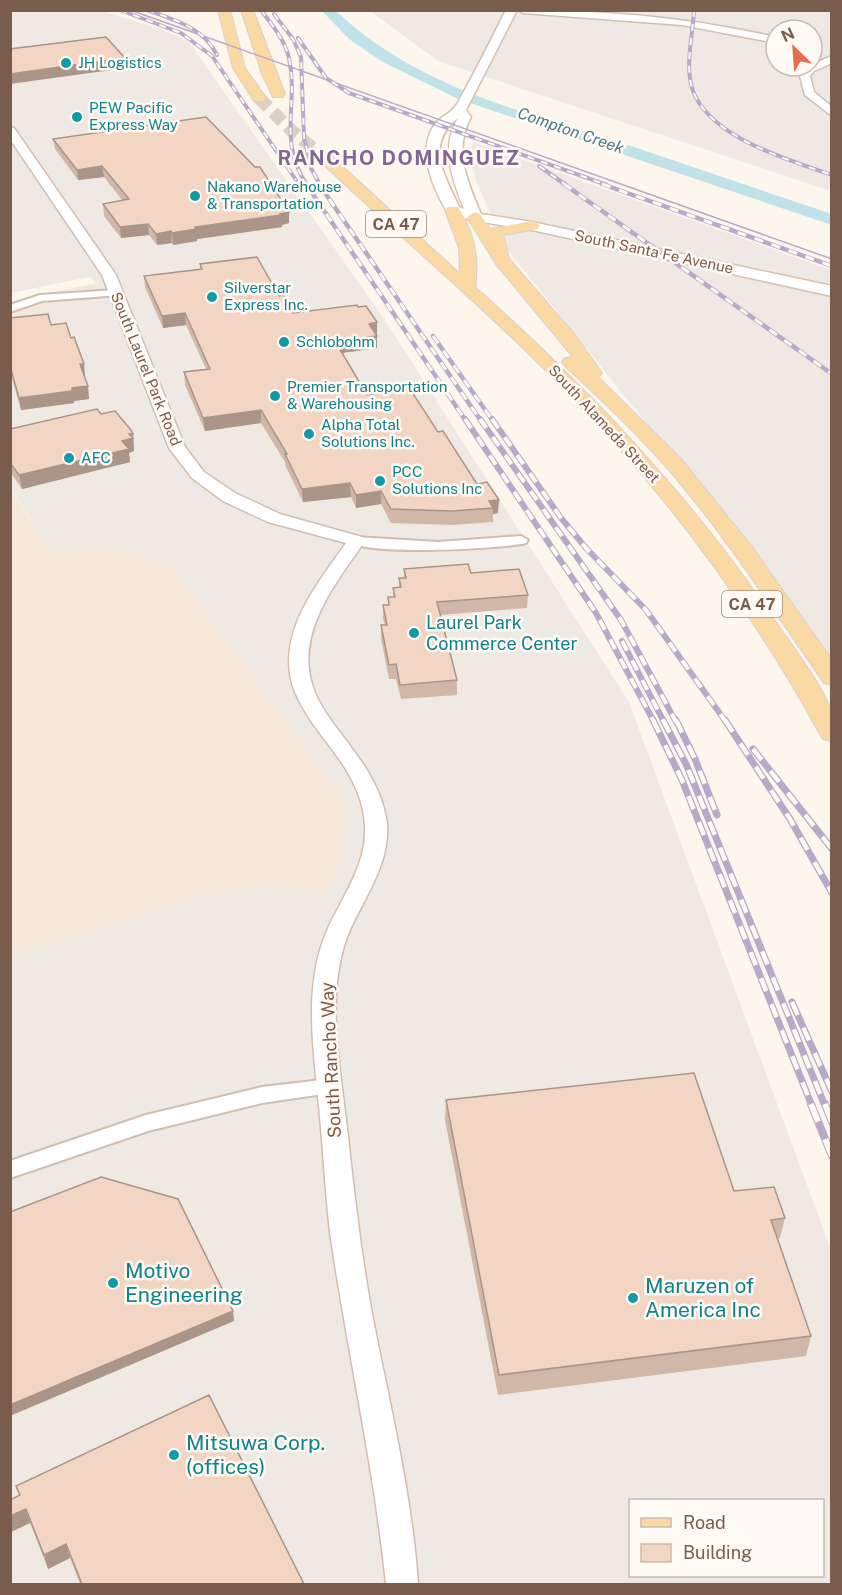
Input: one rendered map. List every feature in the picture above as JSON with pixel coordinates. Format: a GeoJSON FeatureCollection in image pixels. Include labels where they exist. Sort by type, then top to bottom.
{"type":"FeatureCollection","features":[{"type":"Feature","properties":{"kind":"main road"},"geometry":{"type":"LineString","coordinates":[[224,10],[239,68],[259,98]]}},
{"type":"Feature","properties":{"kind":"main road"},"geometry":{"type":"LineString","coordinates":[[247,10],[254,26],[268,76],[278,94]]}},
{"type":"Feature","properties":{"kind":"main road"},"geometry":{"type":"LineString","coordinates":[[466,288],[470,269],[467,243],[435,168],[433,152],[435,138],[441,125],[459,110],[512,10]]}},
{"type":"Feature","properties":{"kind":"main road"},"geometry":{"type":"LineString","coordinates":[[459,110],[465,117],[457,128],[454,152],[459,179],[475,217],[502,261],[569,339],[614,403]]}},
{"type":"Feature","properties":{"kind":"main road"},"geometry":{"type":"LineString","coordinates":[[433,152],[454,152]]}},
{"type":"Feature","properties":{"kind":"main road","name":"CA 47"},"geometry":{"type":"LineString","coordinates":[[344,156],[379,187]]}},
{"type":"Feature","properties":{"kind":"main road","name":"South Alameda Street"},"geometry":{"type":"LineString","coordinates":[[326,159],[535,350],[591,405],[693,524],[750,599],[818,708],[831,734]]}},
{"type":"Feature","properties":{"kind":"main road"},"geometry":{"type":"LineString","coordinates":[[459,179],[482,202],[532,226]]}},
{"type":"Feature","properties":{"kind":"main road","name":"South Santa Fe Avenue"},"geometry":{"type":"LineString","coordinates":[[453,210],[475,217],[532,226],[831,291]]}},
{"type":"Feature","properties":{"kind":"main road"},"geometry":{"type":"LineString","coordinates":[[502,261],[494,233],[502,229],[532,226]]}},
{"type":"Feature","properties":{"kind":"main road","name":"South Alameda Street"},"geometry":{"type":"LineString","coordinates":[[454,254],[614,403],[694,487],[770,587],[831,678]]}},
{"type":"Feature","properties":{"kind":"street"},"geometry":{"type":"LineString","coordinates":[[523,10],[661,19],[736,30],[764,37]]}},
{"type":"Feature","properties":{"kind":"street"},"geometry":{"type":"LineString","coordinates":[[831,59],[816,66],[806,76],[809,93],[831,113]]}},
{"type":"Feature","properties":{"kind":"street","name":"South Laurel Park Road"},"geometry":{"type":"LineString","coordinates":[[10,130],[109,275],[177,448],[198,475],[229,497],[274,518],[356,541],[416,546],[469,546],[520,540]]}},
{"type":"Feature","properties":{"kind":"street"},"geometry":{"type":"LineString","coordinates":[[10,309],[32,303],[65,301],[116,293]]}},
{"type":"Feature","properties":{"kind":"street","name":"South Rancho Way"},"geometry":{"type":"LineString","coordinates":[[356,541],[318,597],[304,627],[298,648],[297,667],[303,689],[359,773],[372,806],[376,835],[370,864],[338,933],[326,967],[324,999],[344,1231],[396,1522],[402,1584]]}},
{"type":"Feature","properties":{"kind":"street"},"geometry":{"type":"LineString","coordinates":[[10,1170],[146,1123],[262,1095],[330,1087]]}},
{"type":"Feature","properties":{"kind":"shaded area"},"geometry":{"type":"Polygon","coordinates":[[[11,11],[102,11],[158,28],[188,41],[383,317],[629,702],[831,1250],[831,1584],[11,1584],[11,956],[199,897],[256,886],[297,887],[327,893],[340,863],[345,801],[174,568],[156,560],[115,550],[90,549],[52,553],[11,489],[11,319],[40,308],[104,300],[97,283],[89,277],[11,293],[11,11]]]}},
{"type":"Feature","properties":{"kind":"shaded area"},"geometry":{"type":"Polygon","coordinates":[[[370,11],[831,11],[831,191],[438,61],[370,11]]]}},
{"type":"Feature","properties":{"kind":"shaded area"},"geometry":{"type":"Polygon","coordinates":[[[473,142],[831,270],[831,664],[812,631],[503,244],[476,180],[470,153],[473,142]]]}},
{"type":"Feature","properties":{"kind":"shaded area"},"geometry":{"type":"Polygon","coordinates":[[[97,283],[104,300],[40,308],[11,319],[11,301],[97,283]]]}},
{"type":"Feature","properties":{"kind":"shaded area"},"geometry":{"type":"Polygon","coordinates":[[[10,489],[52,553],[90,549],[115,550],[156,560],[174,568],[345,801],[340,863],[327,893],[297,887],[199,897],[11,956],[10,489]]]}},
{"type":"Feature","properties":{"kind":"building"},"geometry":{"type":"Polygon","coordinates":[[[106,37],[125,58],[10,74],[10,49],[106,37]]]}},
{"type":"Feature","properties":{"kind":"building","name":"Nakano Warehouse & Transportation"},"geometry":{"type":"Polygon","coordinates":[[[206,117],[255,167],[260,167],[289,212],[280,214],[282,215],[195,227],[196,229],[172,233],[171,231],[156,234],[148,224],[120,227],[103,204],[129,199],[102,166],[77,170],[53,139],[206,117]]]}},
{"type":"Feature","properties":{"kind":"building"},"geometry":{"type":"Polygon","coordinates":[[[257,257],[279,296],[283,295],[293,313],[357,305],[358,307],[366,306],[377,322],[369,324],[377,336],[335,341],[367,395],[410,389],[438,432],[443,431],[477,484],[487,482],[499,500],[489,501],[493,508],[452,511],[391,509],[381,491],[356,495],[350,483],[302,489],[285,454],[287,454],[261,410],[203,418],[184,372],[210,369],[185,313],[162,316],[144,276],[202,269],[200,264],[257,257]]]}},
{"type":"Feature","properties":{"kind":"building","name":"AFC"},"geometry":{"type":"Polygon","coordinates":[[[48,314],[51,325],[66,323],[71,338],[74,337],[84,364],[80,364],[88,386],[72,388],[72,391],[19,398],[10,366],[10,318],[48,314]]]}},
{"type":"Feature","properties":{"kind":"building","name":"AFC"},"geometry":{"type":"Polygon","coordinates":[[[97,409],[101,414],[115,411],[131,430],[133,434],[129,434],[133,438],[122,441],[129,449],[19,475],[10,463],[10,429],[97,409]]]}},
{"type":"Feature","properties":{"kind":"building","name":"Laurel Park Commerce Center"},"geometry":{"type":"Polygon","coordinates":[[[468,564],[471,573],[519,569],[528,595],[437,602],[457,680],[400,685],[396,664],[389,665],[381,625],[387,625],[383,605],[389,605],[388,597],[395,597],[393,588],[401,587],[399,578],[406,578],[404,569],[468,564]]]}},
{"type":"Feature","properties":{"kind":"building","name":"Maruzen of America Inc"},"geometry":{"type":"Polygon","coordinates":[[[694,1073],[734,1191],[774,1187],[785,1218],[771,1220],[811,1336],[499,1375],[446,1100],[694,1073]]]}},
{"type":"Feature","properties":{"kind":"building","name":"Motivo Engineering"},"geometry":{"type":"Polygon","coordinates":[[[101,1177],[178,1199],[233,1311],[10,1405],[10,1212],[101,1177]]]}},
{"type":"Feature","properties":{"kind":"building","name":"Mitsuwa Corp. (offices)"},"geometry":{"type":"Polygon","coordinates":[[[209,1395],[304,1584],[82,1584],[66,1544],[44,1555],[26,1509],[10,1516],[10,1500],[20,1495],[16,1486],[209,1395]]]}},
{"type":"Feature","properties":{"kind":"waterway","name":"Compton Creek"},"geometry":{"type":"LineString","coordinates":[[327,10],[353,36],[386,58],[463,96],[832,220]]}},
{"type":"Feature","properties":{"kind":"tunnel"},"geometry":{"type":"LineString","coordinates":[[259,98],[292,131],[326,159]]}},
{"type":"Feature","properties":{"kind":"tram line"},"geometry":{"type":"LineString","coordinates":[[130,10],[832,259]]}},
{"type":"Feature","properties":{"kind":"railway"},"geometry":{"type":"LineString","coordinates":[[120,10],[181,33],[212,56],[296,180]]}},
{"type":"Feature","properties":{"kind":"railway"},"geometry":{"type":"LineString","coordinates":[[147,10],[178,21],[196,31],[211,45],[217,55]]}},
{"type":"Feature","properties":{"kind":"railway"},"geometry":{"type":"LineString","coordinates":[[261,10],[274,27],[289,58],[293,153],[298,169],[307,185]]}},
{"type":"Feature","properties":{"kind":"railway"},"geometry":{"type":"LineString","coordinates":[[694,10],[689,69],[692,88],[701,105],[714,120],[751,144],[832,175]]}},
{"type":"Feature","properties":{"kind":"railway"},"geometry":{"type":"LineString","coordinates":[[274,14],[293,39],[301,57],[304,137],[311,168],[320,185]]}},
{"type":"Feature","properties":{"kind":"railway"},"geometry":{"type":"LineString","coordinates":[[298,38],[326,78],[349,93],[607,185]]}},
{"type":"Feature","properties":{"kind":"railway"},"geometry":{"type":"LineString","coordinates":[[539,166],[566,185]]}},
{"type":"Feature","properties":{"kind":"railway"},"geometry":{"type":"LineString","coordinates":[[306,184],[466,421]]}},
{"type":"Feature","properties":{"kind":"railway"},"geometry":{"type":"LineString","coordinates":[[319,184],[481,421]]}},
{"type":"Feature","properties":{"kind":"railway"},"geometry":{"type":"LineString","coordinates":[[564,184],[832,374]]}},
{"type":"Feature","properties":{"kind":"railway"},"geometry":{"type":"LineString","coordinates":[[602,184],[832,266]]}},
{"type":"Feature","properties":{"kind":"railway"},"geometry":{"type":"LineString","coordinates":[[433,336],[493,421]]}},
{"type":"Feature","properties":{"kind":"railway"},"geometry":{"type":"LineString","coordinates":[[465,419],[596,613],[654,721]]}},
{"type":"Feature","properties":{"kind":"railway"},"geometry":{"type":"LineString","coordinates":[[480,419],[621,620],[676,722]]}},
{"type":"Feature","properties":{"kind":"railway"},"geometry":{"type":"LineString","coordinates":[[492,419],[561,518],[586,548],[646,610],[726,722]]}},
{"type":"Feature","properties":{"kind":"railway"},"geometry":{"type":"LineString","coordinates":[[622,641],[664,722]]}},
{"type":"Feature","properties":{"kind":"railway"},"geometry":{"type":"LineString","coordinates":[[663,720],[686,764],[825,1106]]}},
{"type":"Feature","properties":{"kind":"railway"},"geometry":{"type":"LineString","coordinates":[[676,720],[695,759],[717,815]]}},
{"type":"Feature","properties":{"kind":"railway"},"geometry":{"type":"LineString","coordinates":[[725,720],[790,819],[832,893]]}},
{"type":"Feature","properties":{"kind":"railway"},"geometry":{"type":"LineString","coordinates":[[654,721],[682,780],[812,1106]]}},
{"type":"Feature","properties":{"kind":"railway"},"geometry":{"type":"LineString","coordinates":[[753,749],[832,849]]}},
{"type":"Feature","properties":{"kind":"railway"},"geometry":{"type":"LineString","coordinates":[[792,1002],[832,1092]]}},
{"type":"Feature","properties":{"kind":"railway"},"geometry":{"type":"LineString","coordinates":[[811,1104],[832,1156]]}},
{"type":"Feature","properties":{"kind":"railway"},"geometry":{"type":"LineString","coordinates":[[825,1104],[832,1122]]}},
{"type":"Feature","properties":{"kind":"place","name":"JH Logistics"},"geometry":{"type":"Point","coordinates":[66,63]}},
{"type":"Feature","properties":{"kind":"place","name":"PEW Pacific Express Way"},"geometry":{"type":"Point","coordinates":[77,117]}},
{"type":"Feature","properties":{"kind":"place","name":"Nakano Warehouse & Transportation"},"geometry":{"type":"Point","coordinates":[195,196]}},
{"type":"Feature","properties":{"kind":"place","name":"Silverstar Express Inc."},"geometry":{"type":"Point","coordinates":[212,297]}},
{"type":"Feature","properties":{"kind":"place","name":"Schlobohm"},"geometry":{"type":"Point","coordinates":[284,342]}},
{"type":"Feature","properties":{"kind":"place","name":"Premier Transportation & Warehousing"},"geometry":{"type":"Point","coordinates":[275,396]}},
{"type":"Feature","properties":{"kind":"place","name":"Alpha Total Solutions Inc."},"geometry":{"type":"Point","coordinates":[309,434]}},
{"type":"Feature","properties":{"kind":"place","name":"AFC"},"geometry":{"type":"Point","coordinates":[69,458]}},
{"type":"Feature","properties":{"kind":"place","name":"PCC Solutions Inc"},"geometry":{"type":"Point","coordinates":[380,481]}},
{"type":"Feature","properties":{"kind":"place","name":"Laurel Park Commerce Center"},"geometry":{"type":"Point","coordinates":[414,633]}},
{"type":"Feature","properties":{"kind":"place","name":"Motivo Engineering"},"geometry":{"type":"Point","coordinates":[113,1283]}},
{"type":"Feature","properties":{"kind":"place","name":"Maruzen of America Inc"},"geometry":{"type":"Point","coordinates":[633,1298]}},
{"type":"Feature","properties":{"kind":"place","name":"Mitsuwa Corp. (offices)"},"geometry":{"type":"Point","coordinates":[174,1455]}},
{"type":"Feature","properties":{"kind":"district","name":"RANCHO DOMINGUEZ"},"geometry":{"type":"Point","coordinates":[399,158]}}]}
